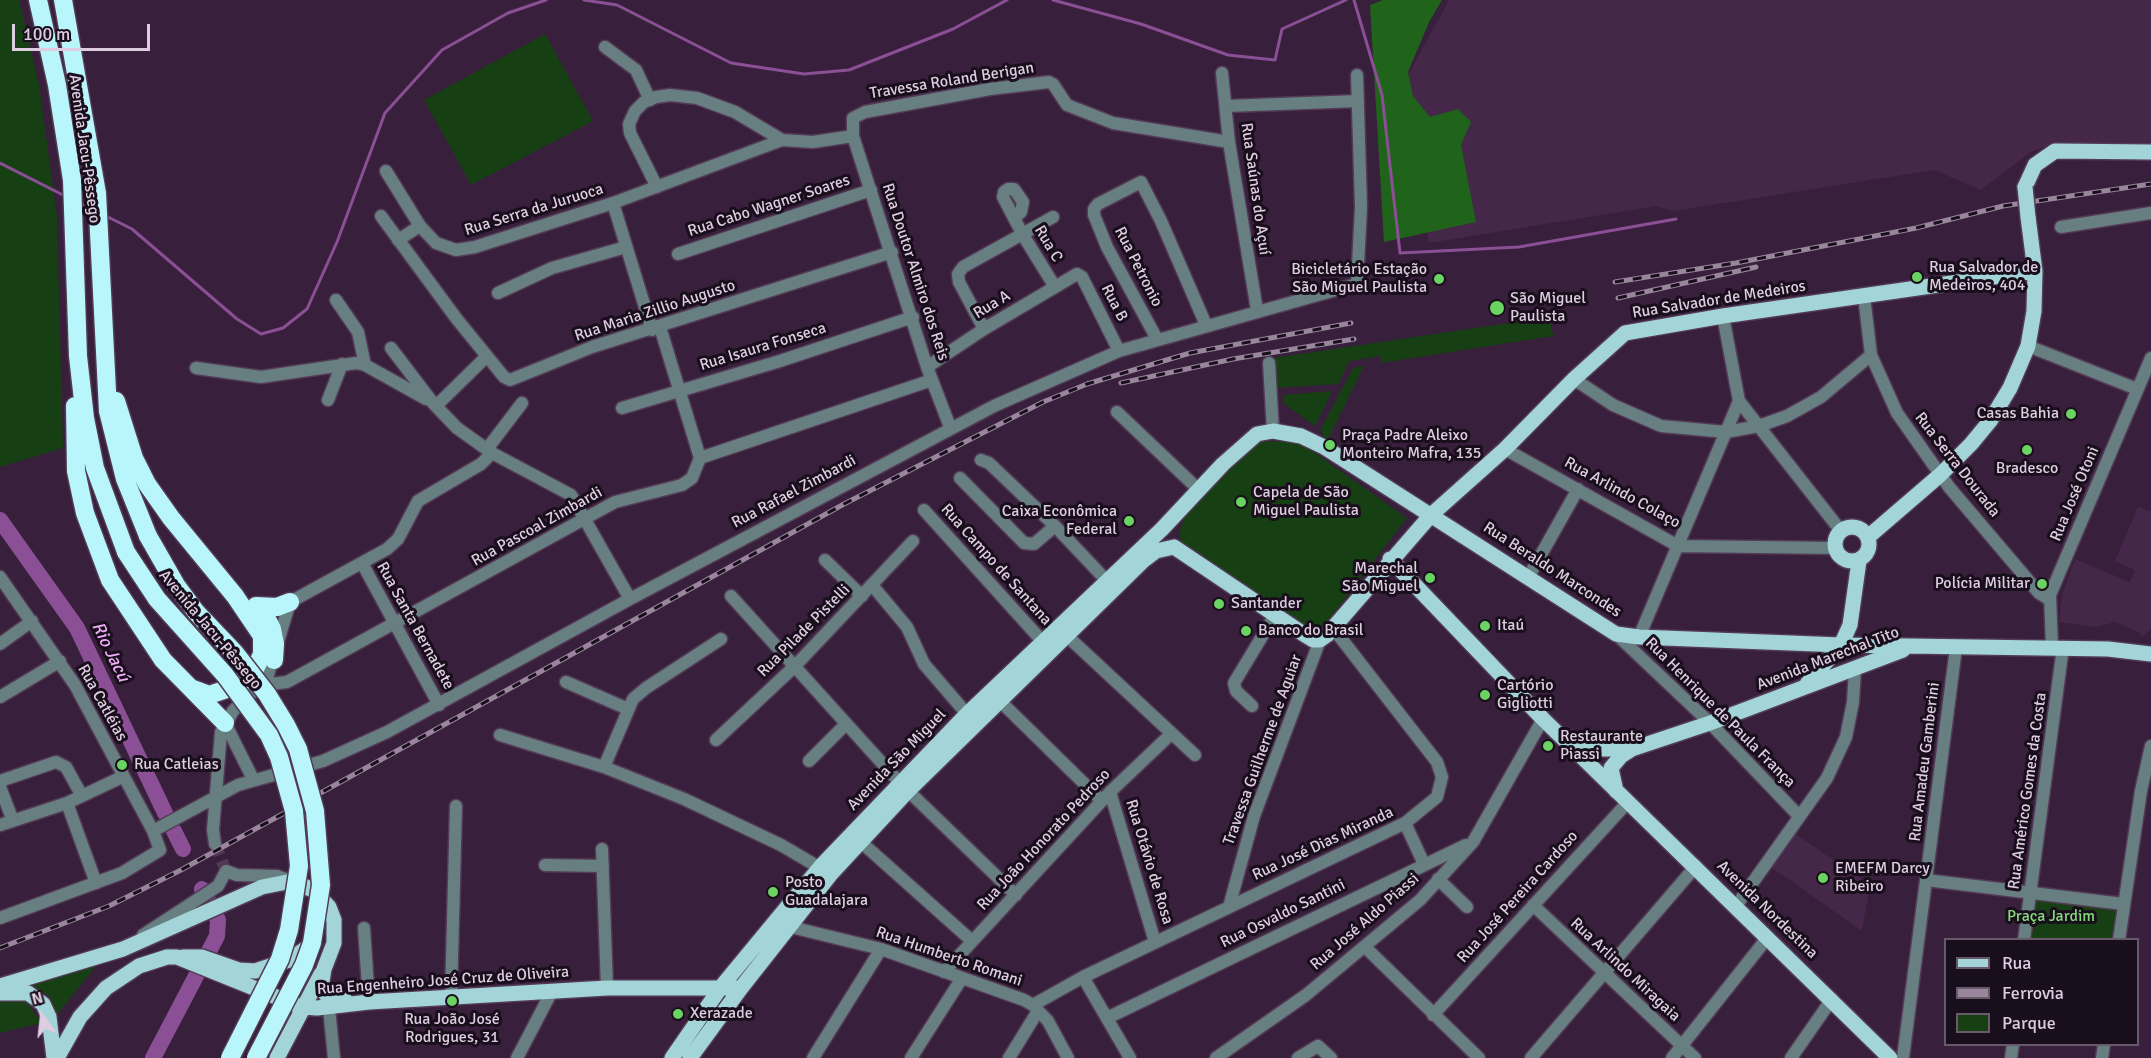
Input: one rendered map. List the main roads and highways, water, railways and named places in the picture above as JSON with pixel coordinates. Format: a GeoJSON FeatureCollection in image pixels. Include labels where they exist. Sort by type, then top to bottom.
{"type":"FeatureCollection","features":[{"type":"Feature","properties":{"kind":"highway","name":"Avenida Jacu-Pêssego"},"geometry":{"type":"LineString","coordinates":[[38,0],[57,85],[72,180],[78,356],[85,418],[95,468],[106,504],[126,552],[157,600],[225,675],[269,735],[279,757],[294,811],[298,866],[289,930],[280,958],[230,1058]]}},
{"type":"Feature","properties":{"kind":"highway","name":"Avenida Jacu-Pêssego"},"geometry":{"type":"LineString","coordinates":[[63,0],[98,194],[104,364],[108,411],[114,441],[131,498],[148,536],[176,585],[196,612],[235,653],[267,694],[286,725],[298,750],[315,811],[321,885],[312,943],[304,965],[256,1058]]}},
{"type":"Feature","properties":{"kind":"highway"},"geometry":{"type":"LineString","coordinates":[[78,356],[74,437],[76,471],[96,547],[110,580],[137,625],[163,660],[225,723]]}},
{"type":"Feature","properties":{"kind":"highway"},"geometry":{"type":"LineString","coordinates":[[104,364],[134,458],[147,484],[171,518],[235,596],[262,636],[262,654],[256,667],[246,679],[219,693],[209,695],[193,689]]}},
{"type":"Feature","properties":{"kind":"highway"},"geometry":{"type":"LineString","coordinates":[[235,596],[256,606],[277,607],[290,602]]}},
{"type":"Feature","properties":{"kind":"highway"},"geometry":{"type":"LineString","coordinates":[[256,606],[273,629],[274,660]]}},
{"type":"Feature","properties":{"kind":"main road"},"geometry":{"type":"LineString","coordinates":[[1805,686],[1841,645],[1853,615],[1859,561],[1868,551],[1868,537],[1940,475],[1990,421],[2010,388],[2028,346],[2035,303],[2035,271],[2025,188],[2035,165],[2055,151],[2070,149],[2122,153],[2151,152]]}},
{"type":"Feature","properties":{"kind":"main road","name":"Rua Salvador de Medeiros"},"geometry":{"type":"LineString","coordinates":[[1174,547],[1313,640],[1320,640],[1431,515],[1505,449],[1574,379],[1625,333],[1723,316],[2035,271]]}},
{"type":"Feature","properties":{"kind":"main road","name":"Avenida São Miguel"},"geometry":{"type":"LineString","coordinates":[[672,1058],[721,987],[904,787],[967,714],[1178,514],[1250,438],[1273,431]]}},
{"type":"Feature","properties":{"kind":"main road","name":"Rua Beraldo Marcondes"},"geometry":{"type":"LineString","coordinates":[[1273,431],[1301,436],[1324,447],[1529,576],[1616,634],[1640,637],[1911,647]]}},
{"type":"Feature","properties":{"kind":"main road"},"geometry":{"type":"LineString","coordinates":[[1174,547],[1170,530],[1178,514]]}},
{"type":"Feature","properties":{"kind":"main road"},"geometry":{"type":"LineString","coordinates":[[1859,561],[1844,560],[1835,548],[1837,536],[1841,531],[1856,527],[1868,537]]}},
{"type":"Feature","properties":{"kind":"main road","name":"Avenida São Miguel"},"geometry":{"type":"LineString","coordinates":[[690,1058],[741,988],[791,927],[826,870],[861,842],[904,787],[1151,555],[1174,547]]}},
{"type":"Feature","properties":{"kind":"main road","name":"Avenida Marechal Tito"},"geometry":{"type":"LineString","coordinates":[[1390,559],[1543,719],[1563,736],[1616,791]]}},
{"type":"Feature","properties":{"kind":"main road","name":"Avenida Marechal Tito"},"geometry":{"type":"LineString","coordinates":[[1563,736],[1599,748],[1632,749],[1710,723],[1911,647],[2057,647],[2151,654]]}},
{"type":"Feature","properties":{"kind":"main road"},"geometry":{"type":"LineString","coordinates":[[1616,791],[1611,768],[1621,756],[1632,749]]}},
{"type":"Feature","properties":{"kind":"main road","name":"Avenida Nordestina"},"geometry":{"type":"LineString","coordinates":[[1616,791],[1696,866],[1890,1058]]}},
{"type":"Feature","properties":{"kind":"main road"},"geometry":{"type":"LineString","coordinates":[[0,986],[123,949],[190,913],[268,885],[292,881],[313,890],[329,907],[335,935],[333,949],[324,969],[301,1007],[277,1058]]}},
{"type":"Feature","properties":{"kind":"main road"},"geometry":{"type":"LineString","coordinates":[[55,1058],[80,1017],[106,988],[139,966],[163,958],[209,958],[239,970],[251,971],[279,965],[308,949],[327,923],[329,907]]}},
{"type":"Feature","properties":{"kind":"main road","name":"Rua Engenheiro José Cruz de Oliveira"},"geometry":{"type":"LineString","coordinates":[[185,958],[247,987],[301,1007],[329,1008],[369,1002],[607,987],[741,988]]}},
{"type":"Feature","properties":{"kind":"main road"},"geometry":{"type":"LineString","coordinates":[[324,969],[321,988],[328,997],[369,1002]]}},
{"type":"Feature","properties":{"kind":"main road"},"geometry":{"type":"LineString","coordinates":[[0,993],[28,993],[43,1004],[49,1017],[55,1058]]}},
{"type":"Feature","properties":{"kind":"waterway"},"geometry":{"type":"LineString","coordinates":[[106,216],[132,229],[237,319],[261,334],[283,328],[307,309],[337,242],[385,113],[442,50],[508,13],[546,0]]}},
{"type":"Feature","properties":{"kind":"waterway"},"geometry":{"type":"LineString","coordinates":[[584,0],[617,5],[731,63],[804,74],[849,70],[953,29],[1007,0]]}},
{"type":"Feature","properties":{"kind":"waterway"},"geometry":{"type":"LineString","coordinates":[[1053,0],[1141,24],[1228,55],[1275,60],[1282,29],[1346,0]]}},
{"type":"Feature","properties":{"kind":"waterway"},"geometry":{"type":"LineString","coordinates":[[1354,0],[1382,95],[1400,253],[1519,247],[1676,219]]}},
{"type":"Feature","properties":{"kind":"waterway"},"geometry":{"type":"LineString","coordinates":[[0,163],[65,196]]}},
{"type":"Feature","properties":{"kind":"waterway"},"geometry":{"type":"LineString","coordinates":[[79,203],[92,209]]}},
{"type":"Feature","properties":{"kind":"waterway","name":"Rio Jacú"},"geometry":{"type":"LineString","coordinates":[[0,520],[77,628],[165,813]]}},
{"type":"Feature","properties":{"kind":"waterway","name":"Rio Jacú"},"geometry":{"type":"LineString","coordinates":[[174,831],[183,849]]}},
{"type":"Feature","properties":{"kind":"waterway","name":"Rio Jacú"},"geometry":{"type":"LineString","coordinates":[[153,1058],[217,936],[218,920],[202,889]]}},
{"type":"Feature","properties":{"kind":"tunnel"},"geometry":{"type":"LineString","coordinates":[[215,844],[225,869]]}},
{"type":"Feature","properties":{"kind":"railway"},"geometry":{"type":"LineString","coordinates":[[1615,282],[1736,263],[1916,228],[2003,206],[2151,184]]}},
{"type":"Feature","properties":{"kind":"railway"},"geometry":{"type":"LineString","coordinates":[[1618,298],[1756,267]]}},
{"type":"Feature","properties":{"kind":"railway"},"geometry":{"type":"LineString","coordinates":[[0,948],[109,906],[181,870],[844,504],[1043,402],[1087,384],[1190,353],[1351,323]]}},
{"type":"Feature","properties":{"kind":"railway"},"geometry":{"type":"LineString","coordinates":[[1121,383],[1233,359],[1354,339]]}},
{"type":"Feature","properties":{"kind":"place","name":"Rua Salvador de Medeiros, 404"},"geometry":{"type":"Point","coordinates":[1917,277]}},
{"type":"Feature","properties":{"kind":"place","name":"Bicicletário Estação São Miguel Paulista"},"geometry":{"type":"Point","coordinates":[1439,279]}},
{"type":"Feature","properties":{"kind":"place","name":"São Miguel Paulista"},"geometry":{"type":"Point","coordinates":[1497,308]}},
{"type":"Feature","properties":{"kind":"place","name":"Casas Bahia"},"geometry":{"type":"Point","coordinates":[2071,414]}},
{"type":"Feature","properties":{"kind":"place","name":"Praça Padre Aleixo Monteiro Mafra, 135"},"geometry":{"type":"Point","coordinates":[1330,445]}},
{"type":"Feature","properties":{"kind":"place","name":"Bradesco"},"geometry":{"type":"Point","coordinates":[2027,450]}},
{"type":"Feature","properties":{"kind":"place","name":"Capela de São Miguel Paulista"},"geometry":{"type":"Point","coordinates":[1241,502]}},
{"type":"Feature","properties":{"kind":"place","name":"Caixa Econômica Federal"},"geometry":{"type":"Point","coordinates":[1129,521]}},
{"type":"Feature","properties":{"kind":"place","name":"Marechal São Miguel"},"geometry":{"type":"Point","coordinates":[1430,578]}},
{"type":"Feature","properties":{"kind":"place","name":"Polícia Militar"},"geometry":{"type":"Point","coordinates":[2042,584]}},
{"type":"Feature","properties":{"kind":"place","name":"Santander"},"geometry":{"type":"Point","coordinates":[1219,604]}},
{"type":"Feature","properties":{"kind":"place","name":"Itaú"},"geometry":{"type":"Point","coordinates":[1485,626]}},
{"type":"Feature","properties":{"kind":"place","name":"Banco do Brasil"},"geometry":{"type":"Point","coordinates":[1246,631]}},
{"type":"Feature","properties":{"kind":"place","name":"Cartório Gigliotti"},"geometry":{"type":"Point","coordinates":[1485,695]}},
{"type":"Feature","properties":{"kind":"place","name":"Restaurante Piassi"},"geometry":{"type":"Point","coordinates":[1548,746]}},
{"type":"Feature","properties":{"kind":"place","name":"Rua Catleias"},"geometry":{"type":"Point","coordinates":[122,765]}},
{"type":"Feature","properties":{"kind":"place","name":"EMEFM Darcy Ribeiro"},"geometry":{"type":"Point","coordinates":[1823,878]}},
{"type":"Feature","properties":{"kind":"place","name":"Posto Guadalajara"},"geometry":{"type":"Point","coordinates":[773,892]}},
{"type":"Feature","properties":{"kind":"place","name":"Rua João José Rodrigues, 31"},"geometry":{"type":"Point","coordinates":[452,1001]}},
{"type":"Feature","properties":{"kind":"place","name":"Xerazade"},"geometry":{"type":"Point","coordinates":[678,1014]}},
{"type":"Feature","properties":{"kind":"park label","name":"Praça Jardim"},"geometry":{"type":"Point","coordinates":[2051,917]}}]}
